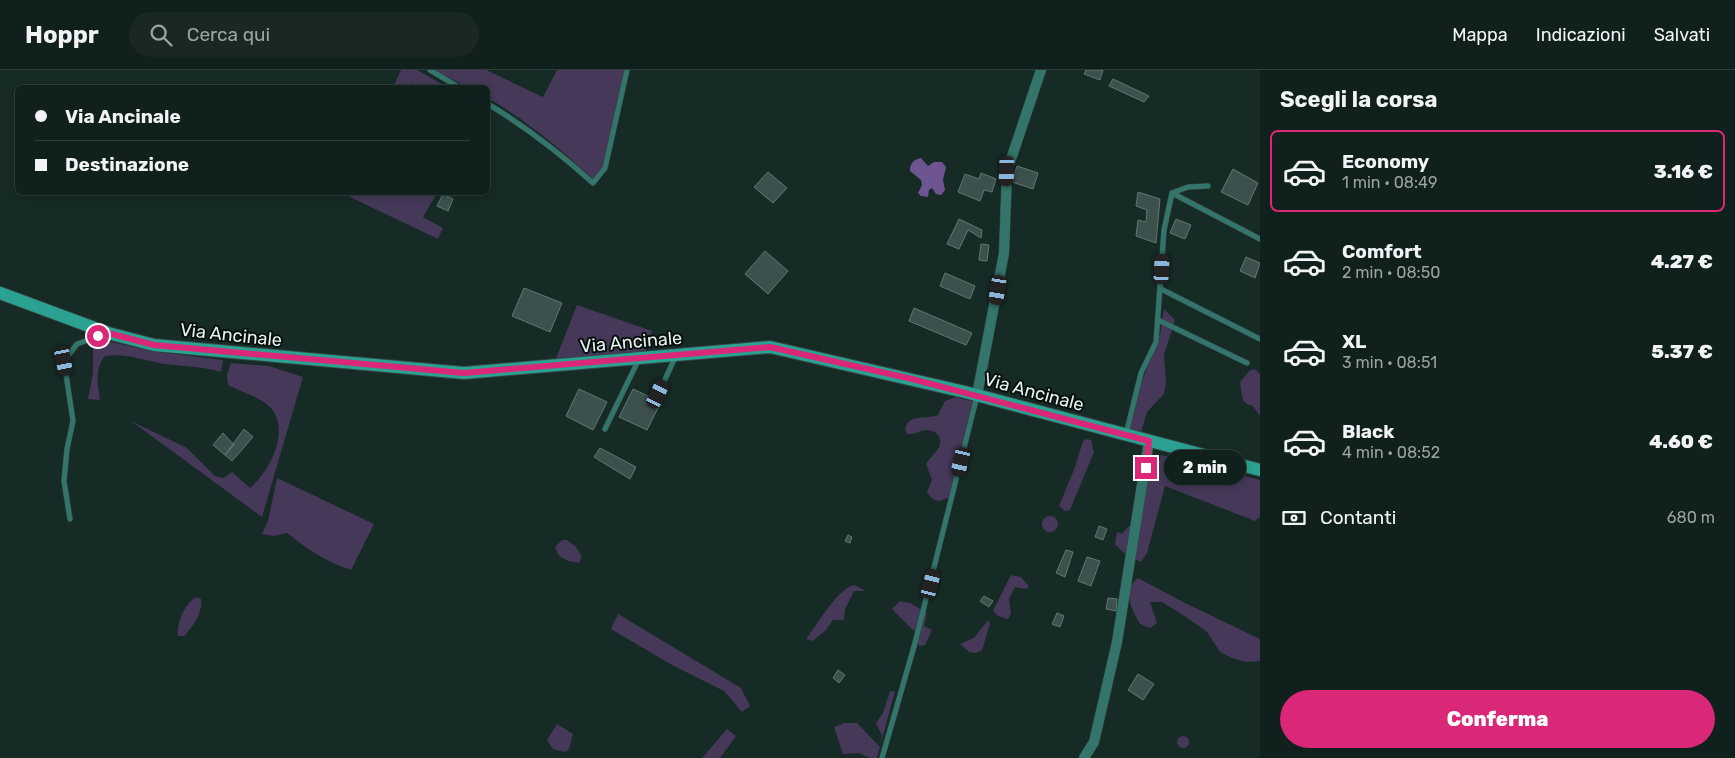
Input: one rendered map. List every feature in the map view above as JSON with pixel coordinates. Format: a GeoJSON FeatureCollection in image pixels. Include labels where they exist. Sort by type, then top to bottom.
{"type":"FeatureCollection","features":[{"type":"Feature","properties":{"kind":"main road","name":"Via Ancinale"},"geometry":{"type":"LineString","coordinates":[[0,293],[108,333],[154,345],[464,373],[770,347],[977,395],[1260,470]]}},
{"type":"Feature","properties":{"kind":"street"},"geometry":{"type":"LineString","coordinates":[[977,395],[1004,253],[1007,171],[1041,70]]}},
{"type":"Feature","properties":{"kind":"street"},"geometry":{"type":"LineString","coordinates":[[1084,758],[1094,742],[1117,642],[1149,441]]}},
{"type":"Feature","properties":{"kind":"lane"},"geometry":{"type":"LineString","coordinates":[[430,70],[455,85]]}},
{"type":"Feature","properties":{"kind":"lane"},"geometry":{"type":"LineString","coordinates":[[490,105],[522,124],[552,146],[593,183],[605,168],[627,70]]}},
{"type":"Feature","properties":{"kind":"lane"},"geometry":{"type":"LineString","coordinates":[[1172,193],[1188,187],[1208,186]]}},
{"type":"Feature","properties":{"kind":"lane"},"geometry":{"type":"LineString","coordinates":[[1172,193],[1260,239]]}},
{"type":"Feature","properties":{"kind":"lane"},"geometry":{"type":"LineString","coordinates":[[1126,434],[1141,373],[1156,342],[1164,230],[1172,193]]}},
{"type":"Feature","properties":{"kind":"lane"},"geometry":{"type":"LineString","coordinates":[[1161,289],[1260,339]]}},
{"type":"Feature","properties":{"kind":"lane"},"geometry":{"type":"LineString","coordinates":[[1158,320],[1247,363]]}},
{"type":"Feature","properties":{"kind":"lane"},"geometry":{"type":"LineString","coordinates":[[70,519],[64,481],[67,449],[73,421],[64,361],[77,344],[108,333]]}},
{"type":"Feature","properties":{"kind":"lane"},"geometry":{"type":"LineString","coordinates":[[658,394],[677,356]]}},
{"type":"Feature","properties":{"kind":"lane"},"geometry":{"type":"LineString","coordinates":[[606,429],[639,358]]}},
{"type":"Feature","properties":{"kind":"lane"},"geometry":{"type":"LineString","coordinates":[[882,758],[916,643],[977,395]]}},
{"type":"Feature","properties":{"kind":"shaded area"},"geometry":{"type":"Polygon","coordinates":[[[401,70],[417,70],[443,85],[415,85],[412,83],[410,85],[394,85],[401,70]]]}},
{"type":"Feature","properties":{"kind":"shaded area"},"geometry":{"type":"Polygon","coordinates":[[[434,70],[486,70],[543,97],[557,70],[627,70],[604,168],[595,181],[543,136],[490,99],[490,85],[463,85],[434,70]]]}},
{"type":"Feature","properties":{"kind":"shaded area"},"geometry":{"type":"Polygon","coordinates":[[[921,158],[928,166],[934,162],[942,162],[946,167],[943,180],[945,190],[941,195],[936,194],[932,188],[929,190],[928,197],[921,196],[918,193],[922,185],[921,180],[910,171],[910,168],[912,162],[921,158]]]}},
{"type":"Feature","properties":{"kind":"shaded area"},"geometry":{"type":"Polygon","coordinates":[[[351,195],[436,195],[423,217],[443,228],[438,239],[350,197],[351,195]]]}},
{"type":"Feature","properties":{"kind":"shaded area"},"geometry":{"type":"Polygon","coordinates":[[[577,305],[652,331],[644,354],[555,361],[577,305]]]}},
{"type":"Feature","properties":{"kind":"shaded area"},"geometry":{"type":"Polygon","coordinates":[[[1164,309],[1175,320],[1164,355],[1166,383],[1164,394],[1147,412],[1141,432],[1129,429],[1140,386],[1160,335],[1164,309]]]}},
{"type":"Feature","properties":{"kind":"shaded area"},"geometry":{"type":"Polygon","coordinates":[[[98,339],[151,351],[223,360],[221,372],[125,356],[105,356],[98,372],[100,400],[88,399],[93,373],[93,348],[98,339]]]}},
{"type":"Feature","properties":{"kind":"shaded area"},"geometry":{"type":"Polygon","coordinates":[[[231,363],[269,366],[303,377],[262,517],[131,421],[187,448],[215,476],[223,478],[232,472],[250,488],[258,481],[271,461],[276,449],[279,426],[276,415],[269,406],[255,397],[228,385],[227,375],[231,363]]]}},
{"type":"Feature","properties":{"kind":"shaded area"},"geometry":{"type":"Polygon","coordinates":[[[1255,369],[1260,374],[1260,416],[1253,406],[1244,401],[1240,382],[1250,370],[1255,369]]]}},
{"type":"Feature","properties":{"kind":"shaded area"},"geometry":{"type":"Polygon","coordinates":[[[956,397],[974,402],[951,495],[938,501],[929,496],[927,492],[932,480],[926,464],[938,449],[940,438],[930,430],[907,434],[905,429],[907,424],[914,419],[938,415],[945,401],[956,397]]]}},
{"type":"Feature","properties":{"kind":"shaded area"},"geometry":{"type":"Polygon","coordinates":[[[1086,439],[1091,440],[1094,452],[1070,510],[1065,511],[1059,506],[1075,467],[1083,441],[1086,439]]]}},
{"type":"Feature","properties":{"kind":"shaded area"},"geometry":{"type":"Polygon","coordinates":[[[1161,455],[1260,480],[1260,517],[1255,521],[1165,486],[1147,553],[1141,562],[1126,555],[1115,544],[1117,532],[1122,534],[1129,526],[1136,529],[1148,474],[1157,467],[1161,455]]]}},
{"type":"Feature","properties":{"kind":"shaded area"},"geometry":{"type":"Polygon","coordinates":[[[277,478],[374,524],[351,570],[317,554],[287,533],[273,536],[262,534],[268,521],[277,478]]]}},
{"type":"Feature","properties":{"kind":"shaded area"},"geometry":{"type":"Polygon","coordinates":[[[1050,516],[1058,524],[1050,532],[1042,524],[1050,516]]]}},
{"type":"Feature","properties":{"kind":"shaded area"},"geometry":{"type":"Polygon","coordinates":[[[562,540],[567,540],[576,547],[582,557],[579,563],[568,561],[559,556],[555,547],[562,540]]]}},
{"type":"Feature","properties":{"kind":"shaded area"},"geometry":{"type":"Polygon","coordinates":[[[1011,575],[1021,577],[1029,586],[1026,589],[1015,587],[1009,599],[1011,613],[1008,619],[998,616],[993,611],[1011,575]]]}},
{"type":"Feature","properties":{"kind":"shaded area"},"geometry":{"type":"Polygon","coordinates":[[[1138,578],[1260,639],[1260,661],[1246,662],[1220,652],[1207,632],[1162,602],[1150,602],[1157,623],[1150,628],[1140,624],[1131,606],[1129,594],[1130,588],[1138,578]]]}},
{"type":"Feature","properties":{"kind":"shaded area"},"geometry":{"type":"Polygon","coordinates":[[[854,585],[866,591],[854,591],[845,609],[844,620],[833,620],[826,630],[813,641],[806,639],[834,600],[847,588],[854,585]]]}},
{"type":"Feature","properties":{"kind":"shaded area"},"geometry":{"type":"Polygon","coordinates":[[[197,597],[201,599],[201,604],[197,619],[184,636],[178,636],[178,626],[182,614],[185,608],[197,597]]]}},
{"type":"Feature","properties":{"kind":"shaded area"},"geometry":{"type":"Polygon","coordinates":[[[900,601],[910,603],[927,613],[924,626],[932,630],[925,645],[917,644],[919,633],[913,630],[892,609],[900,601]]]}},
{"type":"Feature","properties":{"kind":"shaded area"},"geometry":{"type":"Polygon","coordinates":[[[618,614],[741,688],[750,706],[742,712],[724,691],[672,665],[611,629],[618,614]]]}},
{"type":"Feature","properties":{"kind":"shaded area"},"geometry":{"type":"Polygon","coordinates":[[[988,620],[990,624],[982,650],[976,653],[969,652],[960,644],[974,638],[988,620]]]}},
{"type":"Feature","properties":{"kind":"shaded area"},"geometry":{"type":"Polygon","coordinates":[[[890,691],[895,691],[880,746],[882,736],[876,723],[883,713],[890,691]]]}},
{"type":"Feature","properties":{"kind":"shaded area"},"geometry":{"type":"Polygon","coordinates":[[[844,723],[857,723],[880,747],[877,758],[870,758],[859,753],[843,754],[834,727],[844,723]]]}},
{"type":"Feature","properties":{"kind":"shaded area"},"geometry":{"type":"Polygon","coordinates":[[[557,724],[573,734],[569,749],[565,752],[553,749],[547,740],[557,724]]]}},
{"type":"Feature","properties":{"kind":"shaded area"},"geometry":{"type":"Polygon","coordinates":[[[727,729],[736,736],[720,758],[702,758],[727,729]]]}},
{"type":"Feature","properties":{"kind":"shaded area"},"geometry":{"type":"Polygon","coordinates":[[[1183,736],[1189,742],[1183,748],[1177,742],[1183,736]]]}},
{"type":"Feature","properties":{"kind":"building"},"geometry":{"type":"Polygon","coordinates":[[[1086,70],[1103,70],[1100,80],[1084,74],[1086,70]]]}},
{"type":"Feature","properties":{"kind":"building"},"geometry":{"type":"Polygon","coordinates":[[[1113,79],[1149,96],[1144,102],[1109,86],[1113,79]]]}},
{"type":"Feature","properties":{"kind":"building"},"geometry":{"type":"Polygon","coordinates":[[[1017,166],[1038,173],[1033,189],[1012,182],[1017,166]]]}},
{"type":"Feature","properties":{"kind":"building"},"geometry":{"type":"Polygon","coordinates":[[[1233,169],[1258,183],[1248,205],[1221,192],[1233,169]]]}},
{"type":"Feature","properties":{"kind":"building"},"geometry":{"type":"Polygon","coordinates":[[[768,172],[787,188],[773,203],[754,187],[768,172]]]}},
{"type":"Feature","properties":{"kind":"building"},"geometry":{"type":"Polygon","coordinates":[[[981,173],[996,179],[992,192],[984,190],[980,201],[958,192],[965,174],[979,179],[981,173]]]}},
{"type":"Feature","properties":{"kind":"building"},"geometry":{"type":"Polygon","coordinates":[[[1138,192],[1160,199],[1156,243],[1136,236],[1138,220],[1146,222],[1147,210],[1136,206],[1138,192]]]}},
{"type":"Feature","properties":{"kind":"building"},"geometry":{"type":"Polygon","coordinates":[[[442,195],[453,199],[448,211],[437,206],[442,195]]]}},
{"type":"Feature","properties":{"kind":"building"},"geometry":{"type":"Polygon","coordinates":[[[959,219],[982,230],[981,238],[968,230],[959,249],[947,244],[959,219]]]}},
{"type":"Feature","properties":{"kind":"building"},"geometry":{"type":"Polygon","coordinates":[[[1176,219],[1191,225],[1185,239],[1170,233],[1176,219]]]}},
{"type":"Feature","properties":{"kind":"building"},"geometry":{"type":"Polygon","coordinates":[[[981,244],[989,245],[987,261],[979,260],[981,244]]]}},
{"type":"Feature","properties":{"kind":"building"},"geometry":{"type":"Polygon","coordinates":[[[765,251],[788,271],[768,294],[745,274],[765,251]]]}},
{"type":"Feature","properties":{"kind":"building"},"geometry":{"type":"Polygon","coordinates":[[[1246,257],[1260,263],[1255,278],[1240,271],[1246,257]]]}},
{"type":"Feature","properties":{"kind":"building"},"geometry":{"type":"Polygon","coordinates":[[[945,273],[975,286],[970,299],[940,286],[945,273]]]}},
{"type":"Feature","properties":{"kind":"building"},"geometry":{"type":"Polygon","coordinates":[[[524,288],[562,303],[550,332],[512,316],[524,288]]]}},
{"type":"Feature","properties":{"kind":"building"},"geometry":{"type":"Polygon","coordinates":[[[914,308],[972,333],[966,345],[909,321],[914,308]]]}},
{"type":"Feature","properties":{"kind":"building"},"geometry":{"type":"Polygon","coordinates":[[[579,389],[607,402],[593,430],[566,416],[579,389]]]}},
{"type":"Feature","properties":{"kind":"building"},"geometry":{"type":"Polygon","coordinates":[[[633,389],[661,402],[647,430],[619,417],[633,389]]]}},
{"type":"Feature","properties":{"kind":"building"},"geometry":{"type":"Polygon","coordinates":[[[244,429],[253,437],[232,461],[225,455],[244,429]]]}},
{"type":"Feature","properties":{"kind":"building"},"geometry":{"type":"Polygon","coordinates":[[[223,433],[234,445],[225,455],[213,445],[223,433]]]}},
{"type":"Feature","properties":{"kind":"building"},"geometry":{"type":"Polygon","coordinates":[[[600,448],[636,467],[630,479],[594,457],[600,448]]]}},
{"type":"Feature","properties":{"kind":"building"},"geometry":{"type":"Polygon","coordinates":[[[1099,526],[1107,529],[1103,540],[1095,537],[1099,526]]]}},
{"type":"Feature","properties":{"kind":"building"},"geometry":{"type":"Polygon","coordinates":[[[848,535],[852,537],[850,543],[845,541],[848,535]]]}},
{"type":"Feature","properties":{"kind":"building"},"geometry":{"type":"Polygon","coordinates":[[[1066,550],[1073,552],[1065,577],[1056,573],[1066,550]]]}},
{"type":"Feature","properties":{"kind":"building"},"geometry":{"type":"Polygon","coordinates":[[[1087,557],[1100,561],[1091,586],[1078,581],[1087,557]]]}},
{"type":"Feature","properties":{"kind":"building"},"geometry":{"type":"Polygon","coordinates":[[[984,596],[993,601],[989,607],[980,601],[984,596]]]}},
{"type":"Feature","properties":{"kind":"building"},"geometry":{"type":"Polygon","coordinates":[[[1108,598],[1117,599],[1116,611],[1106,609],[1108,598]]]}},
{"type":"Feature","properties":{"kind":"building"},"geometry":{"type":"Polygon","coordinates":[[[1057,613],[1064,616],[1060,627],[1052,624],[1057,613]]]}},
{"type":"Feature","properties":{"kind":"building"},"geometry":{"type":"Polygon","coordinates":[[[838,670],[845,675],[839,683],[833,678],[838,670]]]}},
{"type":"Feature","properties":{"kind":"building"},"geometry":{"type":"Polygon","coordinates":[[[1138,674],[1154,684],[1143,700],[1128,690],[1138,674]]]}},
{"type":"Feature","properties":{"kind":"route"},"geometry":{"type":"LineString","coordinates":[[98,336],[108,333],[154,345],[464,373],[770,347],[977,395],[1149,441],[1146,468]]}}]}
